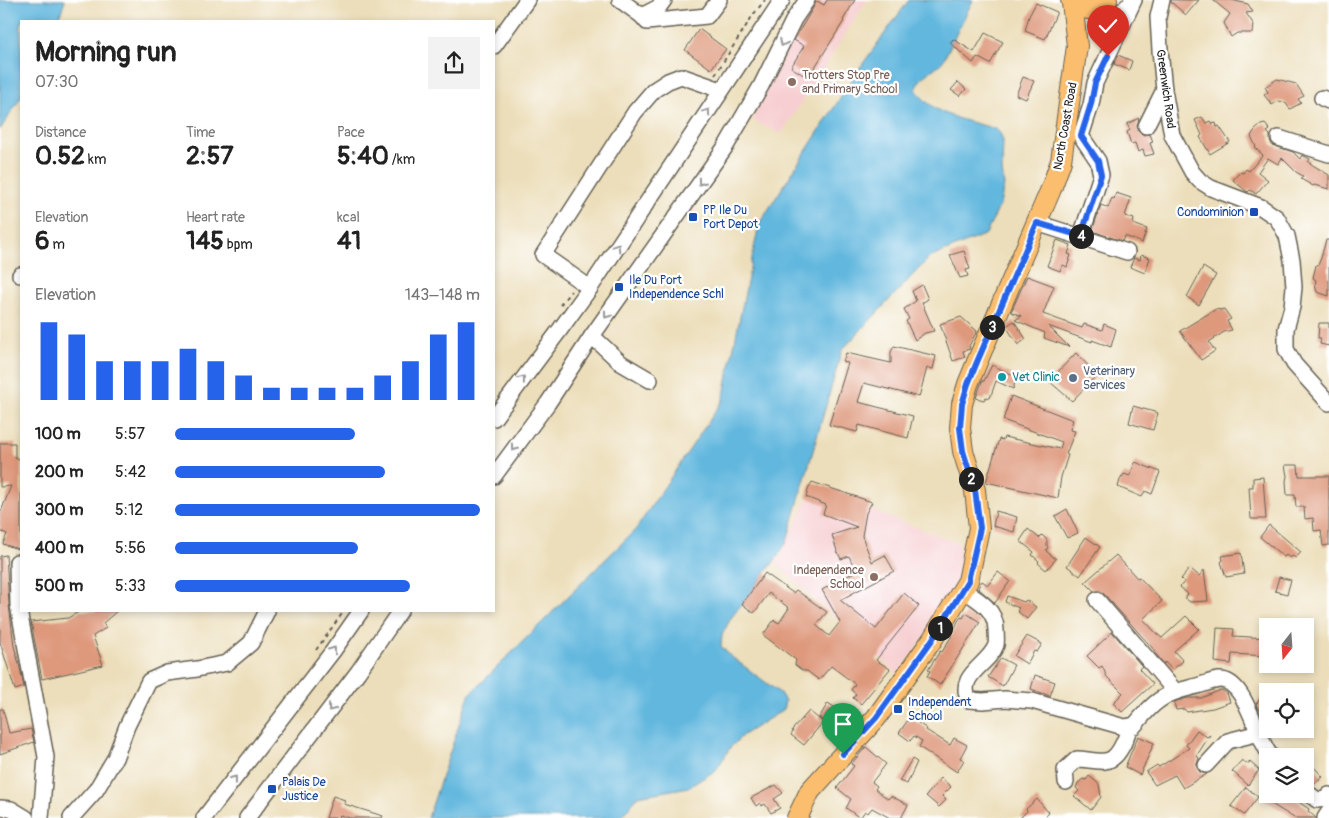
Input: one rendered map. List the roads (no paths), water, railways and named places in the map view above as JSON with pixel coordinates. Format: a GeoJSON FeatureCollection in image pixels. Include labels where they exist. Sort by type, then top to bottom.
{"type":"FeatureCollection","features":[{"type":"Feature","properties":{"kind":"main road"},"geometry":{"type":"LineString","coordinates":[[1072,1],[1079,7],[1100,6]]}},
{"type":"Feature","properties":{"kind":"main road"},"geometry":{"type":"LineString","coordinates":[[1072,1],[1077,46]]}},
{"type":"Feature","properties":{"kind":"main road"},"geometry":{"type":"LineString","coordinates":[[1077,46],[1100,6]]}},
{"type":"Feature","properties":{"kind":"main road","name":"North Coast Road"},"geometry":{"type":"LineString","coordinates":[[797,818],[810,791],[876,718],[932,640],[968,581],[980,528],[975,490],[963,451],[960,428],[962,404],[974,369],[1037,223],[1061,161],[1077,46]]}},
{"type":"Feature","properties":{"kind":"street"},"geometry":{"type":"LineString","coordinates":[[495,45],[527,0]]}},
{"type":"Feature","properties":{"kind":"street"},"geometry":{"type":"LineString","coordinates":[[620,0],[647,22],[708,16],[719,0]]}},
{"type":"Feature","properties":{"kind":"street"},"geometry":{"type":"LineString","coordinates":[[642,16],[659,7],[664,0]]}},
{"type":"Feature","properties":{"kind":"street"},"geometry":{"type":"LineString","coordinates":[[495,417],[559,332],[584,284],[714,88],[782,0]]}},
{"type":"Feature","properties":{"kind":"street"},"geometry":{"type":"LineString","coordinates":[[495,475],[548,403],[592,336],[726,146],[806,0]]}},
{"type":"Feature","properties":{"kind":"street"},"geometry":{"type":"LineString","coordinates":[[1100,6],[1107,13],[1115,15],[1122,12],[1133,0]]}},
{"type":"Feature","properties":{"kind":"street"},"geometry":{"type":"LineString","coordinates":[[1081,236],[1101,175],[1098,161],[1081,136],[1095,83],[1133,0]]}},
{"type":"Feature","properties":{"kind":"street","name":"Greenwich Road"},"geometry":{"type":"LineString","coordinates":[[1162,0],[1158,16],[1164,90],[1172,135],[1196,176],[1211,188],[1261,207],[1277,218],[1287,236],[1294,287],[1292,307],[1286,329],[1286,349],[1294,364],[1329,403]]}},
{"type":"Feature","properties":{"kind":"street"},"geometry":{"type":"LineString","coordinates":[[584,284],[544,255],[635,112],[654,90],[668,81],[681,76],[714,88]]}},
{"type":"Feature","properties":{"kind":"street"},"geometry":{"type":"LineString","coordinates":[[1146,126],[1164,90]]}},
{"type":"Feature","properties":{"kind":"street"},"geometry":{"type":"LineString","coordinates":[[1279,138],[1329,154]]}},
{"type":"Feature","properties":{"kind":"street"},"geometry":{"type":"LineString","coordinates":[[1037,223],[1127,252]]}},
{"type":"Feature","properties":{"kind":"street"},"geometry":{"type":"LineString","coordinates":[[592,336],[621,363],[650,380]]}},
{"type":"Feature","properties":{"kind":"street"},"geometry":{"type":"LineString","coordinates":[[17,562],[18,605],[46,757],[41,818]]}},
{"type":"Feature","properties":{"kind":"street"},"geometry":{"type":"LineString","coordinates":[[963,590],[982,602],[996,619],[996,644],[990,655],[969,677],[966,691],[969,700],[983,702],[1004,699],[1032,701],[1124,727],[1134,726],[1149,707],[1175,691],[1221,680],[1232,684],[1240,693],[1259,733],[1228,741],[1206,765]]}},
{"type":"Feature","properties":{"kind":"street"},"geometry":{"type":"LineString","coordinates":[[1097,600],[1175,691]]}},
{"type":"Feature","properties":{"kind":"street"},"geometry":{"type":"LineString","coordinates":[[71,818],[96,790],[115,758],[127,726],[149,681],[167,673],[227,663],[251,643],[267,612]]}},
{"type":"Feature","properties":{"kind":"street"},"geometry":{"type":"LineString","coordinates":[[204,818],[333,651],[360,612]]}},
{"type":"Feature","properties":{"kind":"street"},"geometry":{"type":"LineString","coordinates":[[247,818],[358,672],[399,612]]}},
{"type":"Feature","properties":{"kind":"street"},"geometry":{"type":"LineString","coordinates":[[1066,782],[1065,770],[1077,759],[1112,760],[1127,736],[1130,726]]}},
{"type":"Feature","properties":{"kind":"street"},"geometry":{"type":"LineString","coordinates":[[260,818],[269,789]]}},
{"type":"Feature","properties":{"kind":"street"},"geometry":{"type":"LineString","coordinates":[[1314,798],[1317,800],[1326,798],[1329,795]]}},
{"type":"Feature","properties":{"kind":"street"},"geometry":{"type":"LineString","coordinates":[[0,808],[11,809],[26,818]]}},
{"type":"Feature","properties":{"kind":"street"},"geometry":{"type":"LineString","coordinates":[[1325,818],[1329,812]]}},
{"type":"Feature","properties":{"kind":"water"},"geometry":{"type":"Polygon","coordinates":[[[0,0],[65,0],[58,20],[20,20],[20,99],[0,130],[0,0]]]}},
{"type":"Feature","properties":{"kind":"water"},"geometry":{"type":"Polygon","coordinates":[[[909,0],[973,0],[943,61],[920,80],[916,89],[923,98],[941,112],[996,129],[1000,133],[1003,141],[1002,170],[1004,185],[1000,205],[986,234],[929,258],[842,350],[787,541],[778,556],[731,618],[722,635],[721,646],[729,655],[780,693],[785,701],[783,710],[743,735],[730,748],[716,770],[689,787],[638,796],[620,818],[428,818],[469,695],[636,529],[723,400],[759,224],[859,69],[909,0]]]}},
{"type":"Feature","properties":{"kind":"place","name":"Trotters Stop Pre and Primary School"},"geometry":{"type":"Point","coordinates":[792,82]}},
{"type":"Feature","properties":{"kind":"place","name":"Condominion"},"geometry":{"type":"Point","coordinates":[1254,212]}},
{"type":"Feature","properties":{"kind":"place","name":"PP Ile Du Port Depot"},"geometry":{"type":"Point","coordinates":[693,217]}},
{"type":"Feature","properties":{"kind":"place","name":"Ile Du Port Independence Schl"},"geometry":{"type":"Point","coordinates":[619,287]}},
{"type":"Feature","properties":{"kind":"place","name":"Vet Clinic"},"geometry":{"type":"Point","coordinates":[1002,377]}},
{"type":"Feature","properties":{"kind":"place","name":"Veterinary Services"},"geometry":{"type":"Point","coordinates":[1073,378]}},
{"type":"Feature","properties":{"kind":"place","name":"Independence School"},"geometry":{"type":"Point","coordinates":[874,577]}},
{"type":"Feature","properties":{"kind":"place","name":"Independent School"},"geometry":{"type":"Point","coordinates":[898,709]}},
{"type":"Feature","properties":{"kind":"place","name":"Palais De Justice"},"geometry":{"type":"Point","coordinates":[272,789]}}]}
